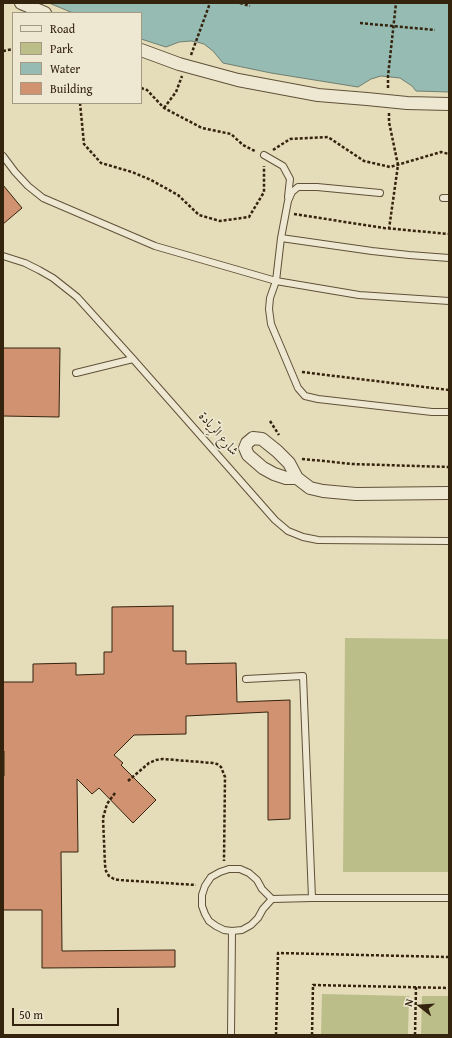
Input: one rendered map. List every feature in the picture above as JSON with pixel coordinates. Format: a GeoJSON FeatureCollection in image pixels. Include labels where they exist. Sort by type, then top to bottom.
{"type":"FeatureCollection","features":[{"type":"Feature","properties":{"kind":"street"},"geometry":{"type":"LineString","coordinates":[[21,3],[43,12]]}},
{"type":"Feature","properties":{"kind":"street"},"geometry":{"type":"LineString","coordinates":[[142,50],[179,64],[238,80],[318,95],[367,98],[406,103],[449,104]]}},
{"type":"Feature","properties":{"kind":"street"},"geometry":{"type":"LineString","coordinates":[[297,478],[310,488],[323,491],[356,494],[449,493]]}},
{"type":"Feature","properties":{"kind":"lane"},"geometry":{"type":"LineString","coordinates":[[3,156],[14,172],[43,198],[155,246],[276,281],[359,296],[449,301]]}},
{"type":"Feature","properties":{"kind":"lane"},"geometry":{"type":"LineString","coordinates":[[264,156],[283,166],[290,179],[276,281],[270,298],[269,309],[271,324],[298,388],[306,396],[318,399],[432,412],[449,412]]}},
{"type":"Feature","properties":{"kind":"lane"},"geometry":{"type":"LineString","coordinates":[[288,201],[292,192],[298,187],[317,187],[380,193]]}},
{"type":"Feature","properties":{"kind":"lane"},"geometry":{"type":"LineString","coordinates":[[281,238],[387,253],[449,258]]}},
{"type":"Feature","properties":{"kind":"lane","name":"شارع الرِّيادة"},"geometry":{"type":"LineString","coordinates":[[3,256],[40,270],[53,278],[77,297],[275,520],[288,531],[303,537],[318,540],[449,541]]}},
{"type":"Feature","properties":{"kind":"lane"},"geometry":{"type":"LineString","coordinates":[[76,373],[133,359]]}},
{"type":"Feature","properties":{"kind":"lane"},"geometry":{"type":"LineString","coordinates":[[246,679],[303,676],[312,898]]}},
{"type":"Feature","properties":{"kind":"lane"},"geometry":{"type":"LineString","coordinates":[[272,899],[262,889],[257,880],[249,873],[240,869],[229,869],[211,877],[205,886],[202,895],[202,906],[205,914],[216,926],[224,930],[232,931],[242,930],[251,925],[258,918],[262,909],[272,899],[449,898]]}},
{"type":"Feature","properties":{"kind":"lane"},"geometry":{"type":"LineString","coordinates":[[231,1035],[232,931]]}},
{"type":"Feature","properties":{"kind":"path"},"geometry":{"type":"LineString","coordinates":[[197,42],[210,3]]}},
{"type":"Feature","properties":{"kind":"path"},"geometry":{"type":"LineString","coordinates":[[240,3],[250,6]]}},
{"type":"Feature","properties":{"kind":"path"},"geometry":{"type":"LineString","coordinates":[[389,229],[398,165],[389,122],[388,101],[388,76],[396,3]]}},
{"type":"Feature","properties":{"kind":"path"},"geometry":{"type":"LineString","coordinates":[[360,23],[435,30]]}},
{"type":"Feature","properties":{"kind":"path"},"geometry":{"type":"LineString","coordinates":[[142,88],[147,90],[164,108],[202,128],[231,134],[243,145],[264,156]]}},
{"type":"Feature","properties":{"kind":"path"},"geometry":{"type":"LineString","coordinates":[[80,104],[84,144],[101,163],[132,172],[151,180],[178,195],[199,215],[220,221],[249,217],[264,192],[264,156]]}},
{"type":"Feature","properties":{"kind":"path"},"geometry":{"type":"LineString","coordinates":[[264,156],[290,139],[328,137],[364,161],[390,167],[441,152],[449,154]]}},
{"type":"Feature","properties":{"kind":"path"},"geometry":{"type":"LineString","coordinates":[[286,213],[389,229],[449,234]]}},
{"type":"Feature","properties":{"kind":"path"},"geometry":{"type":"LineString","coordinates":[[292,371],[449,390]]}},
{"type":"Feature","properties":{"kind":"path"},"geometry":{"type":"LineString","coordinates":[[270,421],[282,439]]}},
{"type":"Feature","properties":{"kind":"path"},"geometry":{"type":"LineString","coordinates":[[299,459],[324,460],[352,464],[449,467]]}},
{"type":"Feature","properties":{"kind":"path"},"geometry":{"type":"LineString","coordinates":[[128,781],[149,763],[156,760],[163,759],[218,764],[221,767],[225,777],[224,870]]}},
{"type":"Feature","properties":{"kind":"path"},"geometry":{"type":"LineString","coordinates":[[114,793],[107,804],[103,818],[105,866],[109,876],[119,880],[205,886]]}},
{"type":"Feature","properties":{"kind":"path"},"geometry":{"type":"LineString","coordinates":[[276,1035],[278,953],[449,957]]}},
{"type":"Feature","properties":{"kind":"path"},"geometry":{"type":"LineString","coordinates":[[312,1035],[313,985],[449,988]]}},
{"type":"Feature","properties":{"kind":"path"},"geometry":{"type":"LineString","coordinates":[[415,1035],[416,987]]}},
{"type":"Feature","properties":{"kind":"green space"},"geometry":{"type":"Polygon","coordinates":[[[345,638],[449,639],[449,872],[343,872],[345,638]]]}},
{"type":"Feature","properties":{"kind":"green space"},"geometry":{"type":"Polygon","coordinates":[[[322,994],[409,996],[408,1035],[321,1035],[322,994]]]}},
{"type":"Feature","properties":{"kind":"green space"},"geometry":{"type":"Polygon","coordinates":[[[422,996],[449,996],[449,1035],[421,1035],[422,996]]]}},
{"type":"Feature","properties":{"kind":"water"},"geometry":{"type":"Polygon","coordinates":[[[49,3],[449,3],[449,92],[416,91],[412,86],[400,78],[381,76],[371,79],[358,87],[271,73],[223,63],[213,51],[204,44],[191,41],[179,42],[166,47],[142,39],[142,12],[71,12],[49,3]]]}},
{"type":"Feature","properties":{"kind":"building"},"geometry":{"type":"Polygon","coordinates":[[[3,185],[22,208],[3,224],[3,185]]]}},
{"type":"Feature","properties":{"kind":"building"},"geometry":{"type":"Polygon","coordinates":[[[3,348],[60,348],[59,417],[3,416],[3,348]]]}},
{"type":"Feature","properties":{"kind":"building"},"geometry":{"type":"Polygon","coordinates":[[[173,606],[173,651],[186,651],[186,664],[236,663],[237,702],[290,700],[290,819],[268,820],[268,712],[186,716],[186,734],[134,735],[114,755],[123,763],[121,765],[156,800],[133,823],[99,788],[92,794],[77,779],[78,852],[61,852],[62,951],[175,950],[175,967],[42,968],[42,910],[3,910],[3,682],[33,682],[33,664],[76,663],[76,675],[104,674],[104,652],[112,652],[112,607],[173,606]]]}}]}
